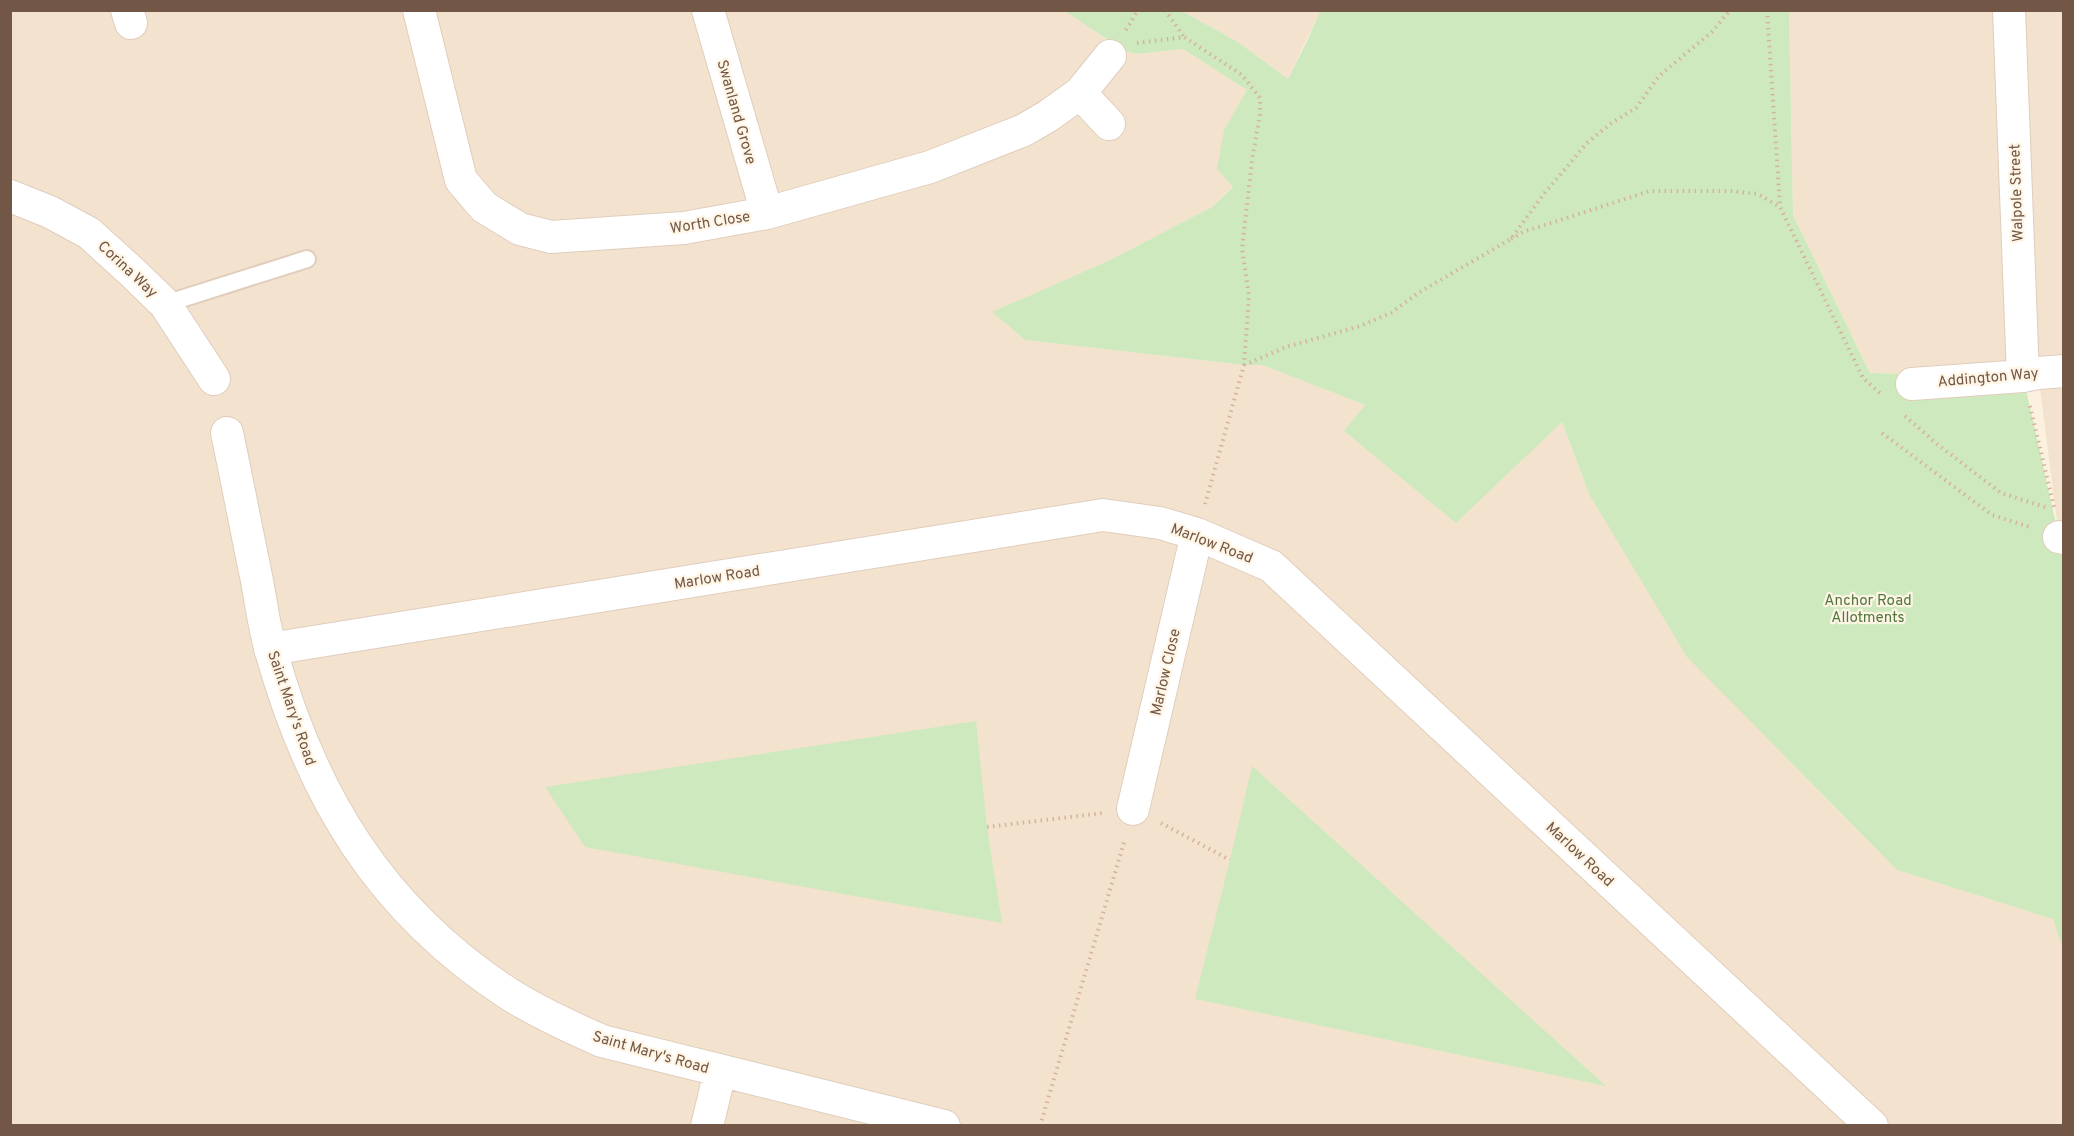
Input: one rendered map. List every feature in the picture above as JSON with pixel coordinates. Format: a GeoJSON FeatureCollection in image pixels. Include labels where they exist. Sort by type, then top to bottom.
{"type":"FeatureCollection","features":[{"type":"Feature","properties":{"kind":"street","name":"Worth Close"},"geometry":{"type":"LineString","coordinates":[[419,10],[461,180],[484,207],[520,229],[551,237],[684,228],[767,213],[930,167],[1024,130],[1048,116],[1080,93],[1118,50]]}},
{"type":"Feature","properties":{"kind":"street","name":"Swanland Grove"},"geometry":{"type":"LineString","coordinates":[[708,10],[767,213]]}},
{"type":"Feature","properties":{"kind":"street","name":"Walpole Street"},"geometry":{"type":"LineString","coordinates":[[2009,10],[2023,376]]}},
{"type":"Feature","properties":{"kind":"street"},"geometry":{"type":"LineString","coordinates":[[1080,93],[1108,124]]}},
{"type":"Feature","properties":{"kind":"street","name":"Corina Way"},"geometry":{"type":"LineString","coordinates":[[10,196],[50,212],[89,233],[165,304],[214,379]]}},
{"type":"Feature","properties":{"kind":"street","name":"Addington Way"},"geometry":{"type":"LineString","coordinates":[[1900,392],[2064,371]]}},
{"type":"Feature","properties":{"kind":"street","name":"Saint Mary's Road"},"geometry":{"type":"LineString","coordinates":[[227,433],[270,649],[310,765],[333,810],[360,852],[385,884],[428,930],[484,976],[510,994],[555,1020],[602,1041],[720,1072],[944,1125]]}},
{"type":"Feature","properties":{"kind":"street","name":"Marlow Road"},"geometry":{"type":"LineString","coordinates":[[270,649],[1102,515],[1160,523],[1197,534],[1272,566],[1872,1125]]}},
{"type":"Feature","properties":{"kind":"street","name":"Marlow Close"},"geometry":{"type":"LineString","coordinates":[[1134,809],[1197,534]]}},
{"type":"Feature","properties":{"kind":"street"},"geometry":{"type":"LineString","coordinates":[[707,1125],[720,1072]]}},
{"type":"Feature","properties":{"kind":"lane"},"geometry":{"type":"LineString","coordinates":[[165,304],[307,259]]}},
{"type":"Feature","properties":{"kind":"path"},"geometry":{"type":"LineString","coordinates":[[1165,10],[1184,37],[1242,75],[1260,98],[1260,114],[1252,160],[1242,249],[1249,295],[1244,365],[1197,534]]}},
{"type":"Feature","properties":{"kind":"path"},"geometry":{"type":"LineString","coordinates":[[1511,239],[1543,195],[1587,143],[1610,124],[1636,108],[1659,76],[1713,31],[1730,10]]}},
{"type":"Feature","properties":{"kind":"path"},"geometry":{"type":"LineString","coordinates":[[1767,10],[1780,207],[1863,378],[1900,392]]}},
{"type":"Feature","properties":{"kind":"path"},"geometry":{"type":"LineString","coordinates":[[1118,50],[1184,37]]}},
{"type":"Feature","properties":{"kind":"path"},"geometry":{"type":"LineString","coordinates":[[1244,365],[1286,347],[1360,326],[1391,313],[1418,293],[1523,232],[1650,191],[1731,191],[1758,194],[1780,207]]}},
{"type":"Feature","properties":{"kind":"path"},"geometry":{"type":"LineString","coordinates":[[1904,415],[1937,444],[2001,493],[2054,510],[2023,376]]}},
{"type":"Feature","properties":{"kind":"path"},"geometry":{"type":"LineString","coordinates":[[1882,433],[1992,515],[2061,538]]}},
{"type":"Feature","properties":{"kind":"path"},"geometry":{"type":"LineString","coordinates":[[1040,1125],[1134,809]]}},
{"type":"Feature","properties":{"kind":"path"},"geometry":{"type":"LineString","coordinates":[[987,827],[1134,809],[1230,860]]}},
{"type":"Feature","properties":{"kind":"shaded area"},"geometry":{"type":"Polygon","coordinates":[[[1065,10],[1115,46],[1138,54],[1183,49],[1248,90],[1224,130],[1233,186],[1212,207],[1108,261],[993,312],[1025,340],[1244,365],[1262,365],[1365,405],[1345,431],[1562,422],[1589,494],[1820,792],[1897,870],[2054,919],[2064,950],[2063,1125],[11,1125],[10,11],[1065,10]]]}},
{"type":"Feature","properties":{"kind":"shaded area"},"geometry":{"type":"Polygon","coordinates":[[[1182,11],[1320,11],[1288,79],[1238,42],[1182,11]]]}},
{"type":"Feature","properties":{"kind":"shaded area"},"geometry":{"type":"Polygon","coordinates":[[[1789,11],[2063,11],[2063,538],[2059,537],[2038,373],[1870,373],[1793,215],[1789,11]]]}},
{"type":"Feature","properties":{"kind":"green space","name":"Anchor Road Allotments"},"geometry":{"type":"Polygon","coordinates":[[[1065,11],[1182,11],[1238,42],[1288,79],[1320,11],[1789,11],[1793,215],[1870,373],[2023,376],[2059,537],[2063,538],[2063,950],[2053,919],[1897,870],[1687,657],[1589,494],[1562,422],[1456,523],[1344,431],[1365,405],[1262,365],[1244,365],[1025,340],[992,312],[1108,261],[1212,207],[1233,187],[1217,169],[1224,130],[1247,90],[1183,49],[1138,54],[1124,51],[1065,11]]]}},
{"type":"Feature","properties":{"kind":"green space"},"geometry":{"type":"Polygon","coordinates":[[[976,721],[987,827],[1002,923],[585,847],[545,787],[976,721]]]}},
{"type":"Feature","properties":{"kind":"green space"},"geometry":{"type":"Polygon","coordinates":[[[1252,766],[1606,1086],[1195,999],[1252,766]]]}}]}
